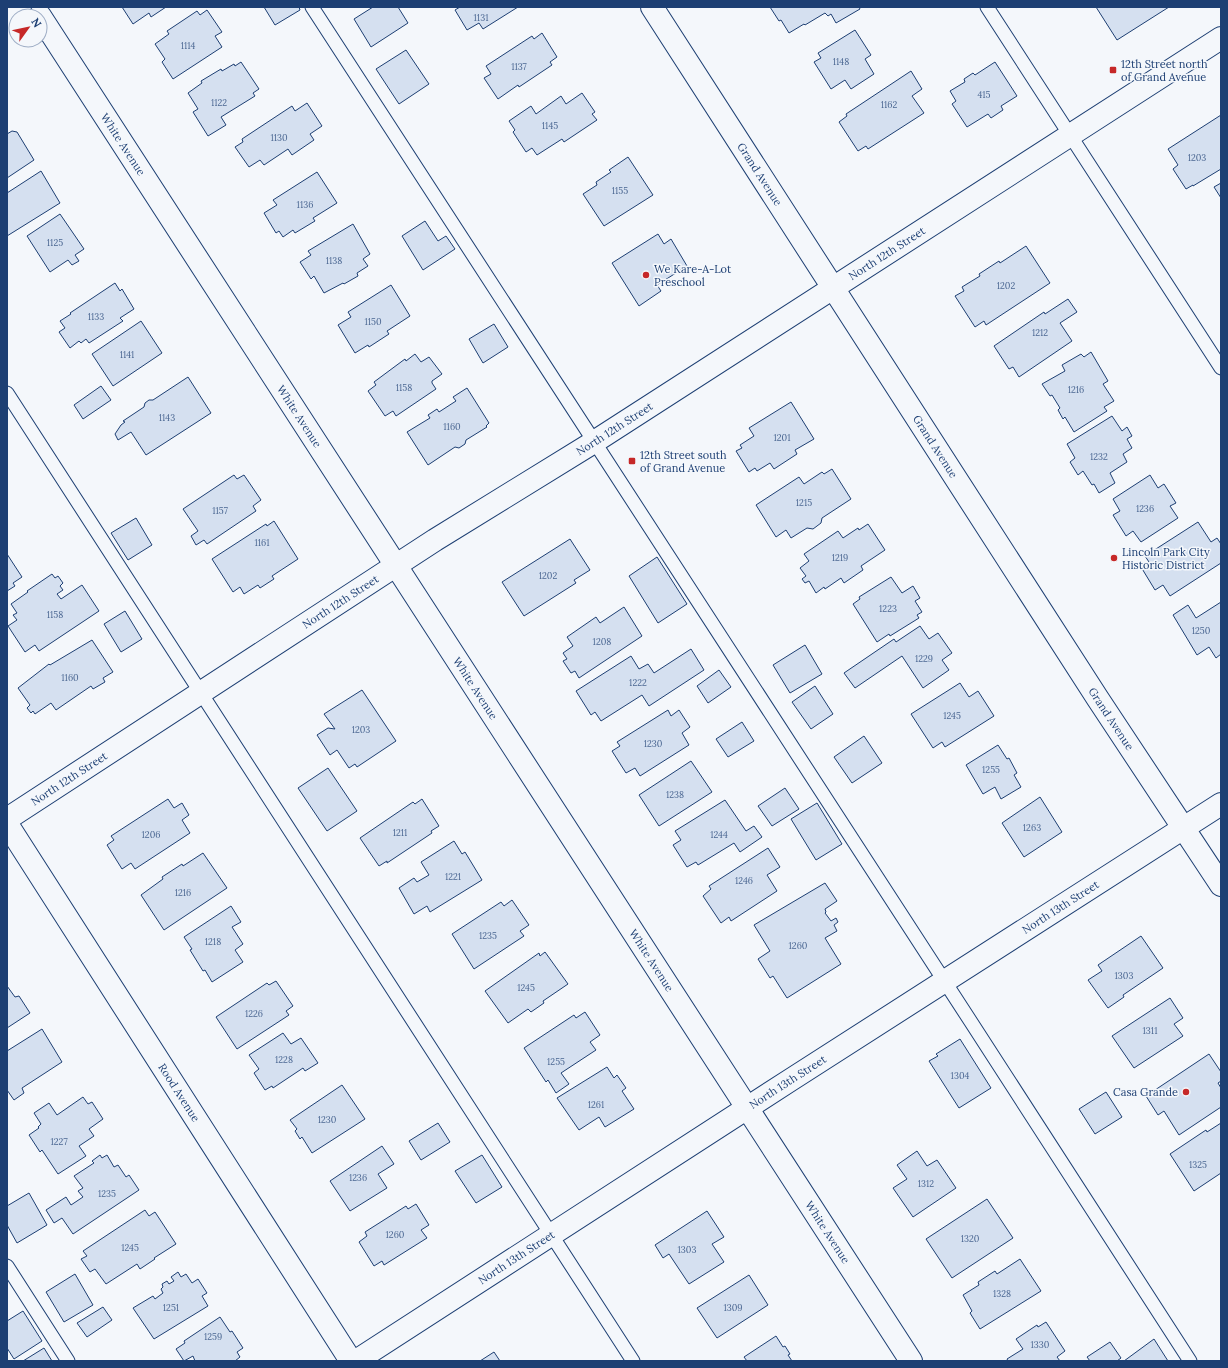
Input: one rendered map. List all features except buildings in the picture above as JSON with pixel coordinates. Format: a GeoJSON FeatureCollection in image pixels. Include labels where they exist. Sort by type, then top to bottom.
{"type":"FeatureCollection","features":[{"type":"Feature","properties":{"kind":"street","name":"Grand Avenue"},"geometry":{"type":"LineString","coordinates":[[652,7],[832,288],[1221,885]]}},
{"type":"Feature","properties":{"kind":"street","name":"White Avenue"},"geometry":{"type":"LineString","coordinates":[[48,28],[911,1361]]}},
{"type":"Feature","properties":{"kind":"street","name":"North 12th Street"},"geometry":{"type":"LineString","coordinates":[[7,819],[435,540],[594,442],[1221,38]]}},
{"type":"Feature","properties":{"kind":"street","name":"North 13th Street"},"geometry":{"type":"LineString","coordinates":[[356,1361],[1221,804]]}},
{"type":"Feature","properties":{"kind":"street","name":"Rood Avenue"},"geometry":{"type":"LineString","coordinates":[[7,824],[351,1361]]}},
{"type":"Feature","properties":{"kind":"lane"},"geometry":{"type":"LineString","coordinates":[[312,7],[1190,1361]]}},
{"type":"Feature","properties":{"kind":"lane"},"geometry":{"type":"LineString","coordinates":[[987,7],[1221,368]]}},
{"type":"Feature","properties":{"kind":"lane"},"geometry":{"type":"LineString","coordinates":[[7,393],[633,1361]]}},
{"type":"Feature","properties":{"kind":"lane"},"geometry":{"type":"LineString","coordinates":[[7,1266],[68,1361]]}},
{"type":"Feature","properties":{"kind":"place","name":"12th Street north of Grand Avenue"},"geometry":{"type":"Point","coordinates":[1113,70]}},
{"type":"Feature","properties":{"kind":"place","name":"We Kare-A-Lot Preschool"},"geometry":{"type":"Point","coordinates":[646,275]}},
{"type":"Feature","properties":{"kind":"place","name":"12th Street south of Grand Avenue"},"geometry":{"type":"Point","coordinates":[632,461]}},
{"type":"Feature","properties":{"kind":"place","name":"Lincoln Park City Historic District"},"geometry":{"type":"Point","coordinates":[1114,558]}},
{"type":"Feature","properties":{"kind":"place","name":"Casa Grande"},"geometry":{"type":"Point","coordinates":[1186,1092]}}]}
